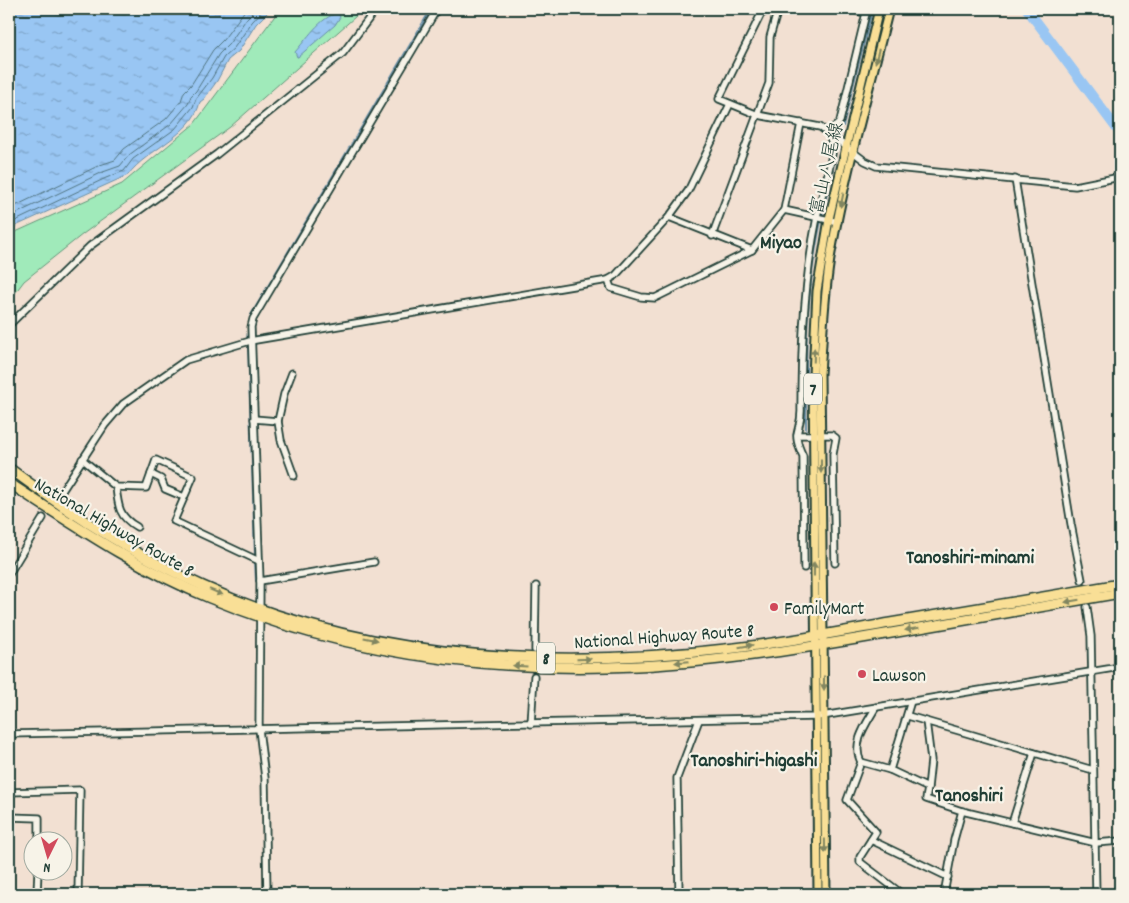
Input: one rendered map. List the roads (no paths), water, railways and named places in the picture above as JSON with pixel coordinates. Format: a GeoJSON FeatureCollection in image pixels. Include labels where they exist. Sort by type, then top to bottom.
{"type":"FeatureCollection","features":[{"type":"Feature","properties":{"kind":"highway","name":"National Highway Route 8"},"geometry":{"type":"LineString","coordinates":[[9,468],[103,533],[204,587],[260,613],[350,635],[406,646],[475,655],[525,658],[646,656],[737,648],[1120,584]]}},
{"type":"Feature","properties":{"kind":"highway","name":"National Highway Route 8"},"geometry":{"type":"LineString","coordinates":[[9,483],[92,536],[172,581],[349,644],[402,654],[476,664],[525,667],[638,666],[710,660],[820,645],[1120,593]]}},
{"type":"Feature","properties":{"kind":"main road","name":"富山八尾線"},"geometry":{"type":"LineString","coordinates":[[820,645],[817,436],[813,375],[817,292],[829,219],[879,9]]}},
{"type":"Feature","properties":{"kind":"main road","name":"富山八尾線"},"geometry":{"type":"LineString","coordinates":[[817,436],[823,328],[831,254],[853,152],[890,9]]}},
{"type":"Feature","properties":{"kind":"main road"},"geometry":{"type":"LineString","coordinates":[[820,645],[824,716],[826,894]]}},
{"type":"Feature","properties":{"kind":"main road"},"geometry":{"type":"LineString","coordinates":[[818,894],[816,717],[820,645]]}},
{"type":"Feature","properties":{"kind":"street"},"geometry":{"type":"LineString","coordinates":[[9,325],[90,246],[218,154],[343,53],[376,9]]}},
{"type":"Feature","properties":{"kind":"street"},"geometry":{"type":"LineString","coordinates":[[266,894],[265,778],[259,729],[260,562],[250,341],[253,319],[437,9]]}},
{"type":"Feature","properties":{"kind":"street"},"geometry":{"type":"LineString","coordinates":[[770,9],[761,14],[719,99],[758,115],[820,127],[853,152],[876,166],[1075,186],[1120,177]]}},
{"type":"Feature","properties":{"kind":"street"},"geometry":{"type":"LineString","coordinates":[[712,236],[769,83],[770,38],[778,9]]}},
{"type":"Feature","properties":{"kind":"street"},"geometry":{"type":"LineString","coordinates":[[848,9],[890,9]]}},
{"type":"Feature","properties":{"kind":"street"},"geometry":{"type":"LineString","coordinates":[[804,568],[803,456],[797,443],[796,430],[801,419],[801,376],[806,285],[817,217],[832,153],[830,134],[840,121],[867,10]]}},
{"type":"Feature","properties":{"kind":"street"},"geometry":{"type":"LineString","coordinates":[[60,494],[105,425],[123,404],[164,374],[186,360],[200,354],[250,341],[608,280],[625,266],[669,217],[688,191],[730,104]]}},
{"type":"Feature","properties":{"kind":"street"},"geometry":{"type":"LineString","coordinates":[[608,280],[611,288],[641,297],[655,298],[752,250],[784,210],[801,122]]}},
{"type":"Feature","properties":{"kind":"street"},"geometry":{"type":"LineString","coordinates":[[1015,179],[1071,524],[1082,580]]}},
{"type":"Feature","properties":{"kind":"street"},"geometry":{"type":"LineString","coordinates":[[784,210],[838,222]]}},
{"type":"Feature","properties":{"kind":"street"},"geometry":{"type":"LineString","coordinates":[[669,217],[712,236],[752,250]]}},
{"type":"Feature","properties":{"kind":"street"},"geometry":{"type":"LineString","coordinates":[[292,374],[284,394],[278,421],[281,440],[294,476]]}},
{"type":"Feature","properties":{"kind":"street"},"geometry":{"type":"LineString","coordinates":[[254,419],[278,421]]}},
{"type":"Feature","properties":{"kind":"street"},"geometry":{"type":"LineString","coordinates":[[797,436],[836,438],[833,454],[835,563]]}},
{"type":"Feature","properties":{"kind":"street"},"geometry":{"type":"LineString","coordinates":[[82,460],[116,487],[146,488],[156,460],[193,477],[174,521],[260,562]]}},
{"type":"Feature","properties":{"kind":"street"},"geometry":{"type":"LineString","coordinates":[[151,474],[161,479],[164,488],[184,496]]}},
{"type":"Feature","properties":{"kind":"street"},"geometry":{"type":"LineString","coordinates":[[116,487],[118,509],[128,522],[137,526]]}},
{"type":"Feature","properties":{"kind":"street"},"geometry":{"type":"LineString","coordinates":[[9,574],[43,518]]}},
{"type":"Feature","properties":{"kind":"street"},"geometry":{"type":"LineString","coordinates":[[260,581],[374,562]]}},
{"type":"Feature","properties":{"kind":"street"},"geometry":{"type":"LineString","coordinates":[[535,650],[536,586]]}},
{"type":"Feature","properties":{"kind":"street"},"geometry":{"type":"LineString","coordinates":[[1087,607],[1092,636],[1096,894]]}},
{"type":"Feature","properties":{"kind":"street"},"geometry":{"type":"LineString","coordinates":[[9,734],[816,717],[1120,667]]}},
{"type":"Feature","properties":{"kind":"street"},"geometry":{"type":"LineString","coordinates":[[531,724],[534,676]]}},
{"type":"Feature","properties":{"kind":"street"},"geometry":{"type":"LineString","coordinates":[[890,770],[908,716],[911,700]]}},
{"type":"Feature","properties":{"kind":"street"},"geometry":{"type":"LineString","coordinates":[[876,708],[859,739],[859,757],[861,762],[848,800],[876,832],[860,857],[860,862],[902,894]]}},
{"type":"Feature","properties":{"kind":"street"},"geometry":{"type":"LineString","coordinates":[[908,716],[1093,770]]}},
{"type":"Feature","properties":{"kind":"street"},"geometry":{"type":"LineString","coordinates":[[679,894],[677,778],[698,720]]}},
{"type":"Feature","properties":{"kind":"street"},"geometry":{"type":"LineString","coordinates":[[926,721],[932,760],[926,799],[962,811],[1096,843],[1120,841]]}},
{"type":"Feature","properties":{"kind":"street"},"geometry":{"type":"LineString","coordinates":[[1012,823],[1034,753]]}},
{"type":"Feature","properties":{"kind":"street"},"geometry":{"type":"LineString","coordinates":[[861,762],[890,770],[928,788]]}},
{"type":"Feature","properties":{"kind":"street"},"geometry":{"type":"LineString","coordinates":[[9,792],[80,790],[78,894]]}},
{"type":"Feature","properties":{"kind":"street"},"geometry":{"type":"LineString","coordinates":[[944,894],[954,840],[962,811]]}},
{"type":"Feature","properties":{"kind":"street"},"geometry":{"type":"LineString","coordinates":[[9,817],[39,818],[39,830]]}},
{"type":"Feature","properties":{"kind":"street"},"geometry":{"type":"LineString","coordinates":[[871,840],[948,877]]}},
{"type":"Feature","properties":{"kind":"street"},"geometry":{"type":"LineString","coordinates":[[38,880],[38,894]]}},
{"type":"Feature","properties":{"kind":"water"},"geometry":{"type":"Polygon","coordinates":[[[9,9],[271,9],[256,24],[239,51],[228,60],[217,81],[200,102],[195,114],[179,133],[146,157],[128,175],[9,229],[9,9]]]}},
{"type":"Feature","properties":{"kind":"water"},"geometry":{"type":"Polygon","coordinates":[[[338,13],[340,17],[335,25],[297,57],[295,52],[314,29],[331,15],[338,13]]]}},
{"type":"Feature","properties":{"kind":"waterway"},"geometry":{"type":"LineString","coordinates":[[247,339],[251,315],[431,9]]}},
{"type":"Feature","properties":{"kind":"waterway"},"geometry":{"type":"LineString","coordinates":[[1027,9],[1120,133]]}},
{"type":"Feature","properties":{"kind":"waterway"},"geometry":{"type":"LineString","coordinates":[[843,126],[871,14]]}},
{"type":"Feature","properties":{"kind":"waterway"},"geometry":{"type":"LineString","coordinates":[[806,429],[808,308],[817,241],[835,159]]}},
{"type":"Feature","properties":{"kind":"waterway"},"geometry":{"type":"LineString","coordinates":[[248,344],[255,556]]}},
{"type":"Feature","properties":{"kind":"waterway"},"geometry":{"type":"LineString","coordinates":[[255,561],[256,581]]}},
{"type":"Feature","properties":{"kind":"place","name":"FamilyMart"},"geometry":{"type":"Point","coordinates":[774,607]}},
{"type":"Feature","properties":{"kind":"place","name":"Lawson"},"geometry":{"type":"Point","coordinates":[862,674]}},
{"type":"Feature","properties":{"kind":"district","name":"Miyao"},"geometry":{"type":"Point","coordinates":[781,241]}},
{"type":"Feature","properties":{"kind":"district","name":"Tanoshiri-minami"},"geometry":{"type":"Point","coordinates":[970,556]}},
{"type":"Feature","properties":{"kind":"district","name":"Tanoshiri-higashi"},"geometry":{"type":"Point","coordinates":[754,759]}},
{"type":"Feature","properties":{"kind":"district","name":"Tanoshiri"},"geometry":{"type":"Point","coordinates":[969,794]}}]}
